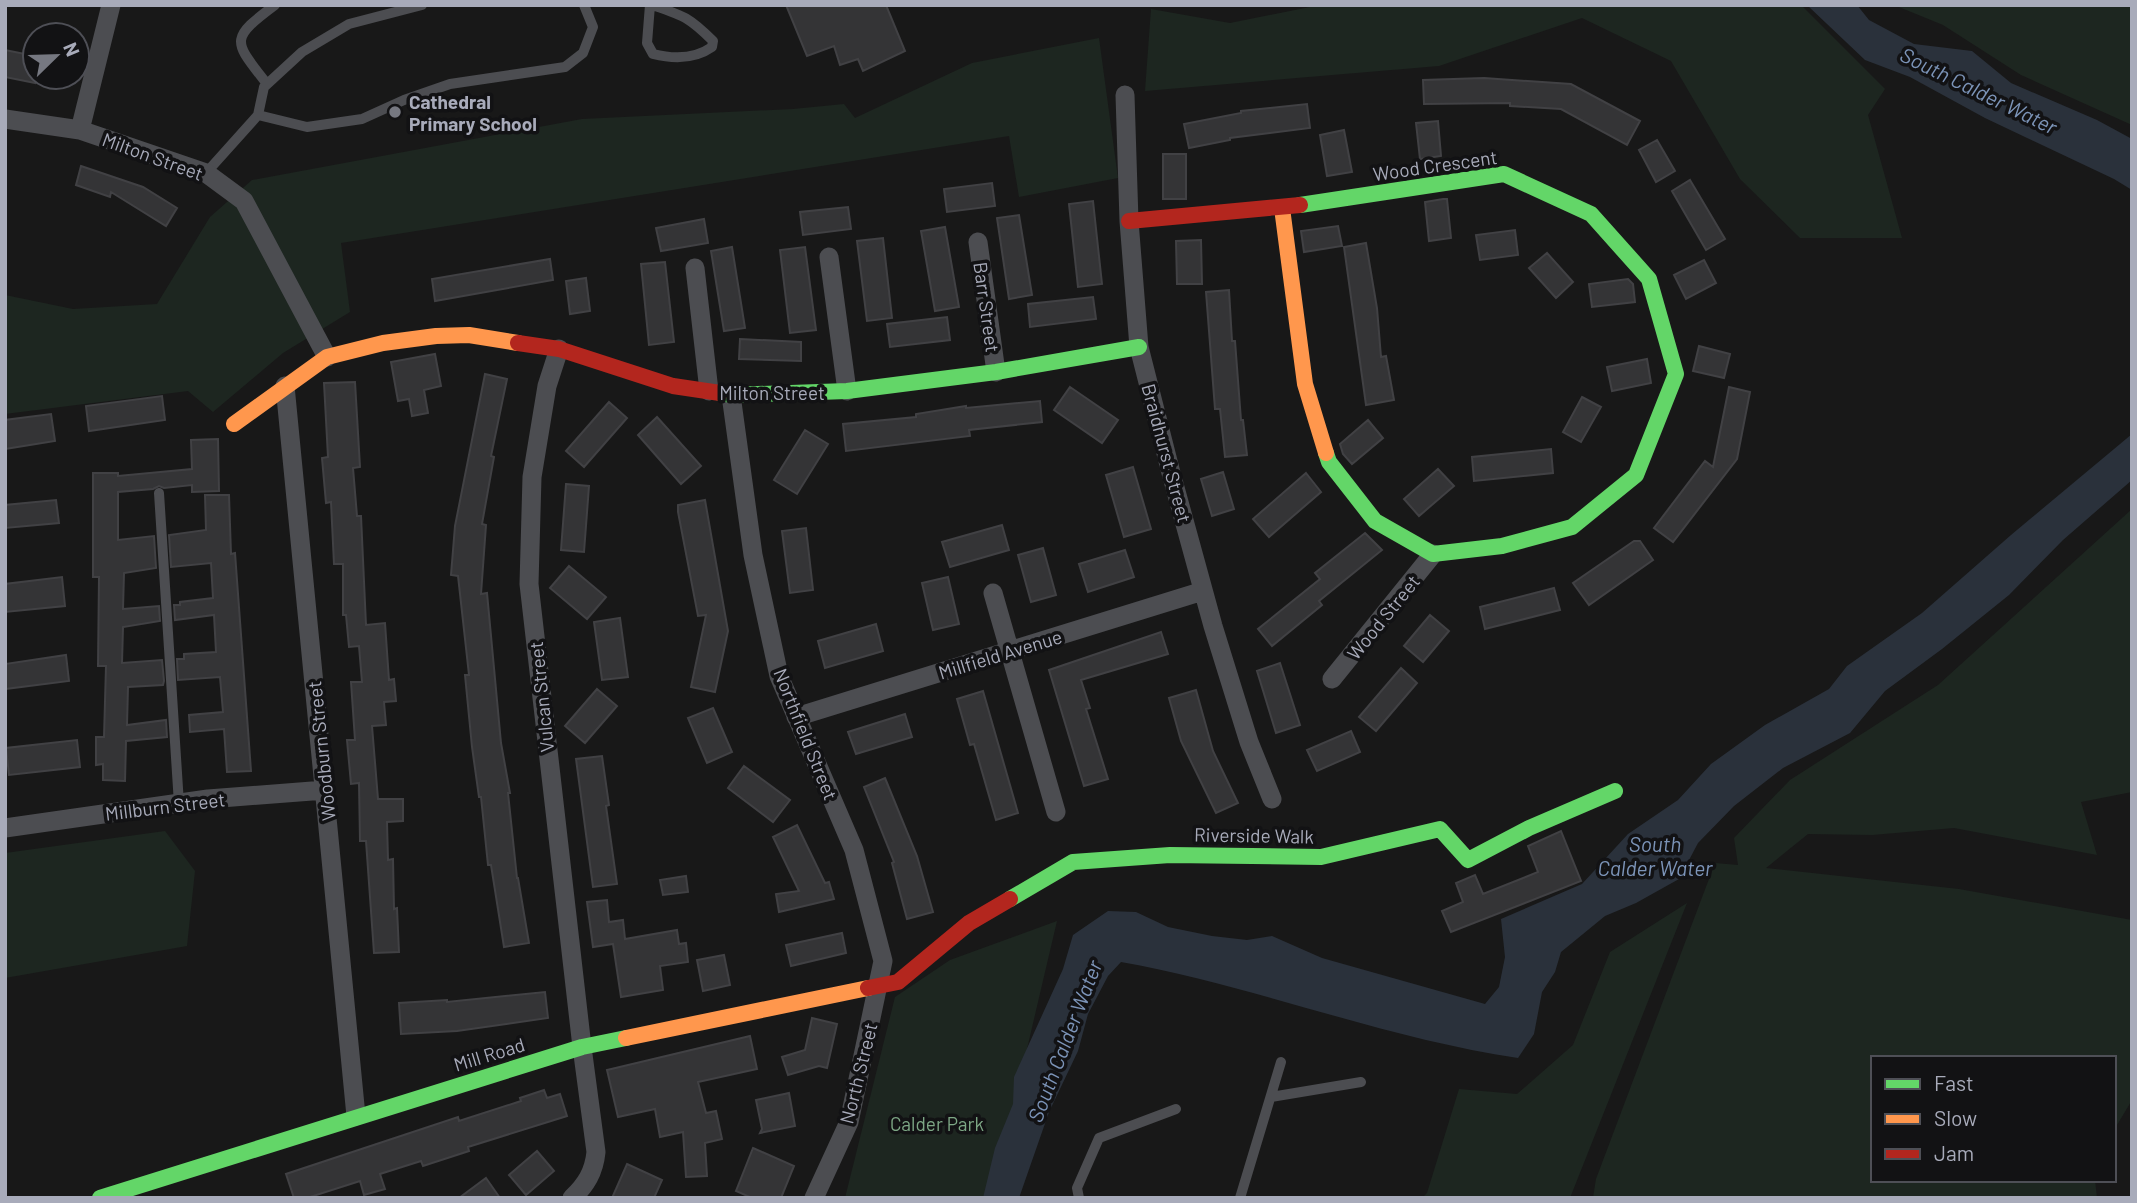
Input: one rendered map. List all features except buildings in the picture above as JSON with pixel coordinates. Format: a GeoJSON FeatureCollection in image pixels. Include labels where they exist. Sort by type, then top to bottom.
{"type":"FeatureCollection","features":[{"type":"Feature","properties":{"kind":"street"},"geometry":{"type":"LineString","coordinates":[[80,130],[111,5]]}},
{"type":"Feature","properties":{"kind":"street","name":"Braidhurst Street"},"geometry":{"type":"LineString","coordinates":[[1125,95],[1129,221],[1139,347],[1203,591],[1249,743],[1272,800]]}},
{"type":"Feature","properties":{"kind":"street","name":"Milton Street"},"geometry":{"type":"LineString","coordinates":[[5,119],[80,130],[206,173],[244,201],[327,357]]}},
{"type":"Feature","properties":{"kind":"street","name":"Wood Crescent"},"geometry":{"type":"LineString","coordinates":[[1129,221],[1282,208],[1504,174],[1591,214],[1649,279],[1676,374],[1636,475],[1572,527],[1502,546],[1433,554]]}},
{"type":"Feature","properties":{"kind":"street"},"geometry":{"type":"LineString","coordinates":[[1282,208],[1305,384],[1329,461],[1375,521],[1433,554]]}},
{"type":"Feature","properties":{"kind":"street","name":"Barr Street"},"geometry":{"type":"LineString","coordinates":[[978,242],[996,372]]}},
{"type":"Feature","properties":{"kind":"street"},"geometry":{"type":"LineString","coordinates":[[829,257],[847,391]]}},
{"type":"Feature","properties":{"kind":"street"},"geometry":{"type":"LineString","coordinates":[[695,268],[709,391]]}},
{"type":"Feature","properties":{"kind":"street","name":"Milton Street"},"geometry":{"type":"LineString","coordinates":[[234,424],[327,357],[383,343],[458,335],[559,349],[673,386],[731,395],[847,391],[996,372],[1139,347]]}},
{"type":"Feature","properties":{"kind":"street","name":"Vulcan Street"},"geometry":{"type":"LineString","coordinates":[[559,349],[547,386],[533,477],[529,584],[596,1153],[588,1181],[572,1198]]}},
{"type":"Feature","properties":{"kind":"street","name":"Woodburn Street"},"geometry":{"type":"LineString","coordinates":[[285,386],[356,1116]]}},
{"type":"Feature","properties":{"kind":"street","name":"Northfield Street"},"geometry":{"type":"LineString","coordinates":[[731,395],[753,555],[779,676],[854,850],[889,983]]}},
{"type":"Feature","properties":{"kind":"street","name":"Wood Street"},"geometry":{"type":"LineString","coordinates":[[1332,680],[1433,554]]}},
{"type":"Feature","properties":{"kind":"street","name":"Millfield Avenue"},"geometry":{"type":"LineString","coordinates":[[796,717],[1203,591]]}},
{"type":"Feature","properties":{"kind":"street"},"geometry":{"type":"LineString","coordinates":[[993,593],[1056,812]]}},
{"type":"Feature","properties":{"kind":"street","name":"Millburn Street"},"geometry":{"type":"LineString","coordinates":[[5,828],[179,804],[325,790]]}},
{"type":"Feature","properties":{"kind":"street","name":"Riverside Walk"},"geometry":{"type":"LineString","coordinates":[[889,983],[969,923],[1073,862],[1170,855],[1321,857],[1440,829],[1468,860],[1529,828],[1615,791]]}},
{"type":"Feature","properties":{"kind":"street","name":"Mill Road"},"geometry":{"type":"LineString","coordinates":[[100,1198],[137,1192],[356,1116],[582,1047],[889,983]]}},
{"type":"Feature","properties":{"kind":"street","name":"North Street"},"geometry":{"type":"LineString","coordinates":[[814,1198],[849,1122],[889,983]]}},
{"type":"Feature","properties":{"kind":"lane"},"geometry":{"type":"LineString","coordinates":[[267,84],[242,52],[240,42],[245,30],[275,5]]}},
{"type":"Feature","properties":{"kind":"lane"},"geometry":{"type":"LineString","coordinates":[[206,173],[258,115],[264,87],[302,52],[349,24],[422,5]]}},
{"type":"Feature","properties":{"kind":"lane"},"geometry":{"type":"LineString","coordinates":[[258,115],[307,127],[362,119],[404,100],[450,84],[565,67],[583,53],[593,27],[584,5]]}},
{"type":"Feature","properties":{"kind":"lane"},"geometry":{"type":"LineString","coordinates":[[651,5],[681,14],[695,23],[713,41],[712,47],[702,54],[692,56],[665,57],[653,54],[648,43],[651,5]]}},
{"type":"Feature","properties":{"kind":"lane"},"geometry":{"type":"LineString","coordinates":[[159,493],[179,804]]}},
{"type":"Feature","properties":{"kind":"lane"},"geometry":{"type":"LineString","coordinates":[[1240,1198],[1281,1062]]}},
{"type":"Feature","properties":{"kind":"lane"},"geometry":{"type":"LineString","coordinates":[[1271,1097],[1361,1082]]}},
{"type":"Feature","properties":{"kind":"lane"},"geometry":{"type":"LineString","coordinates":[[1079,1198],[1077,1188],[1098,1138],[1175,1109]]}},
{"type":"Feature","properties":{"kind":"green space"},"geometry":{"type":"Polygon","coordinates":[[[1320,5],[1801,5],[1885,89],[1868,115],[1902,238],[1800,238],[1740,179],[1671,61],[1582,18],[1439,66],[1145,91],[1151,9],[1230,23],[1320,5]]]}},
{"type":"Feature","properties":{"kind":"green space"},"geometry":{"type":"Polygon","coordinates":[[[1894,5],[2132,5],[2132,125],[2021,75],[1943,25],[1894,5]]]}},
{"type":"Feature","properties":{"kind":"green space"},"geometry":{"type":"Polygon","coordinates":[[[1099,38],[1118,178],[1019,197],[1009,136],[341,243],[350,312],[283,353],[213,412],[188,391],[5,414],[5,295],[73,309],[157,304],[210,217],[252,180],[582,119],[844,104],[855,118],[972,63],[1099,38]]]}},
{"type":"Feature","properties":{"kind":"green space"},"geometry":{"type":"Polygon","coordinates":[[[2132,509],[2132,792],[2081,802],[2097,855],[1954,828],[1872,835],[1808,834],[1766,868],[1959,889],[2132,920],[2132,1100],[2116,1127],[2116,1056],[1871,1056],[1871,1182],[2095,1182],[2097,1198],[1593,1198],[1596,1179],[1715,863],[1738,865],[1734,838],[1790,780],[1938,685],[2132,509]]]}},
{"type":"Feature","properties":{"kind":"green space"},"geometry":{"type":"Polygon","coordinates":[[[165,831],[195,871],[187,946],[5,978],[5,853],[165,831]]]}},
{"type":"Feature","properties":{"kind":"green space"},"geometry":{"type":"Polygon","coordinates":[[[1687,903],[1570,1198],[1422,1198],[1427,1193],[1459,1089],[1517,1094],[1573,1045],[1610,952],[1687,903]]]}},
{"type":"Feature","properties":{"kind":"green space","name":"Calder Park"},"geometry":{"type":"Polygon","coordinates":[[[1057,921],[992,1198],[845,1198],[895,997],[950,960],[1057,921]]]}},
{"type":"Feature","properties":{"kind":"water","name":"South Calder Water"},"geometry":{"type":"Polygon","coordinates":[[[1807,5],[1857,5],[1869,20],[1914,44],[1972,51],[2011,83],[2097,120],[2132,139],[2132,190],[1985,118],[1910,77],[1865,60],[1807,5]]]}},
{"type":"Feature","properties":{"kind":"water","name":"South Calder Water"},"geometry":{"type":"Polygon","coordinates":[[[2132,434],[2132,480],[2063,540],[2009,595],[1885,691],[1850,733],[1783,768],[1734,806],[1698,843],[1679,879],[1636,903],[1605,916],[1561,952],[1555,972],[1542,992],[1534,1034],[1518,1058],[1418,1038],[1221,984],[1121,962],[1108,976],[1088,1014],[1078,1051],[1049,1112],[1019,1198],[983,1198],[995,1148],[1013,1104],[1014,1077],[1063,969],[1073,935],[1108,911],[1136,912],[1168,927],[1212,936],[1247,940],[1272,936],[1322,958],[1485,1004],[1499,987],[1505,957],[1501,919],[1582,884],[1628,834],[1678,800],[1711,764],[1765,725],[1829,689],[1847,666],[1922,613],[2132,434]]]}},
{"type":"Feature","properties":{"kind":"traffic: fast"},"geometry":{"type":"LineString","coordinates":[[1300,205],[1504,174],[1591,214],[1649,279],[1676,374],[1636,475],[1572,527],[1502,546],[1433,554],[1375,521],[1329,462],[1326,453]]}},
{"type":"Feature","properties":{"kind":"traffic: fast"},"geometry":{"type":"LineString","coordinates":[[720,393],[731,395],[847,391],[996,372],[1139,347]]}},
{"type":"Feature","properties":{"kind":"traffic: fast"},"geometry":{"type":"LineString","coordinates":[[1010,899],[1073,862],[1170,855],[1321,857],[1440,829],[1468,860],[1529,828],[1615,791]]}},
{"type":"Feature","properties":{"kind":"traffic: fast"},"geometry":{"type":"LineString","coordinates":[[100,1198],[582,1047],[626,1038]]}},
{"type":"Feature","properties":{"kind":"traffic: slow"},"geometry":{"type":"LineString","coordinates":[[1282,208],[1305,384],[1326,453]]}},
{"type":"Feature","properties":{"kind":"traffic: slow"},"geometry":{"type":"LineString","coordinates":[[234,424],[327,357],[383,343],[436,336],[469,335],[518,343]]}},
{"type":"Feature","properties":{"kind":"traffic: slow"},"geometry":{"type":"LineString","coordinates":[[626,1038],[868,988]]}},
{"type":"Feature","properties":{"kind":"traffic: jam"},"geometry":{"type":"LineString","coordinates":[[1129,221],[1300,205]]}},
{"type":"Feature","properties":{"kind":"traffic: jam"},"geometry":{"type":"LineString","coordinates":[[518,343],[559,349],[673,386],[720,393]]}},
{"type":"Feature","properties":{"kind":"traffic: jam"},"geometry":{"type":"LineString","coordinates":[[868,988],[898,982],[969,923],[1010,899]]}},
{"type":"Feature","properties":{"kind":"place","name":"Cathedral Primary School"},"geometry":{"type":"Point","coordinates":[395,112]}}]}
